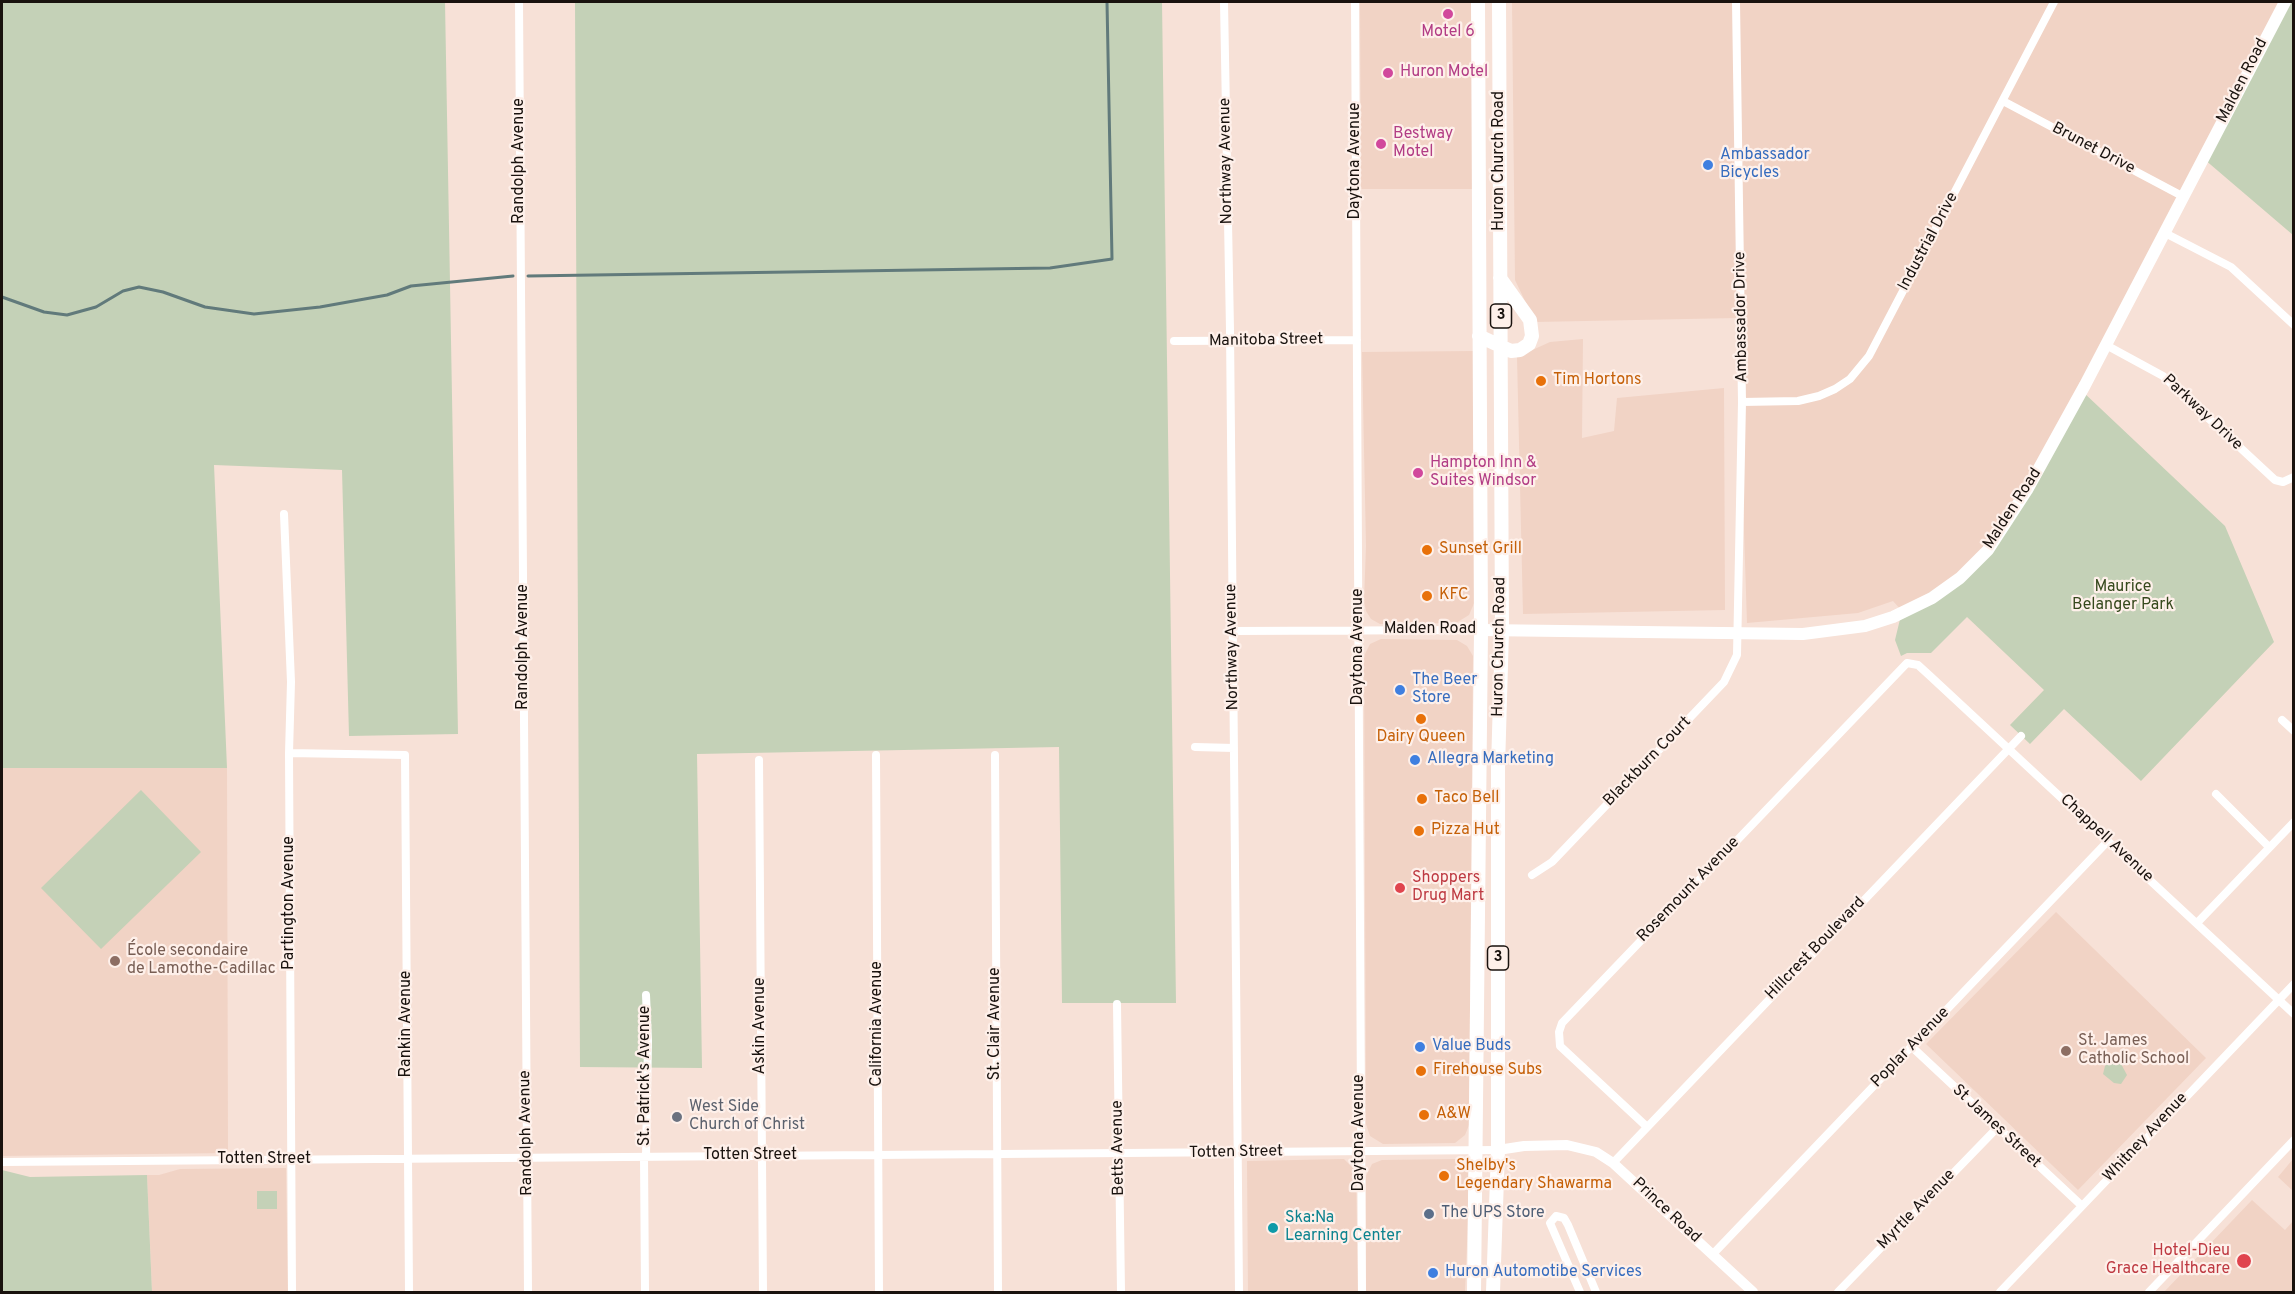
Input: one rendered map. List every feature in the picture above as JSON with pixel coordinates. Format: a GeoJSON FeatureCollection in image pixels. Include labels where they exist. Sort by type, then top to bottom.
{"type":"FeatureCollection","features":[{"type":"Feature","properties":{"kind":"highway","name":"Huron Church Road"},"geometry":{"type":"LineString","coordinates":[[1474,1293],[1480,630],[1478,2]]}},
{"type":"Feature","properties":{"kind":"highway","name":"Huron Church Road"},"geometry":{"type":"LineString","coordinates":[[1493,1293],[1498,1150],[1498,767],[1502,631],[1499,2]]}},
{"type":"Feature","properties":{"kind":"highway"},"geometry":{"type":"LineString","coordinates":[[1479,336],[1511,351],[1520,350],[1529,344],[1532,336],[1530,320],[1521,304],[1500,278]]}},
{"type":"Feature","properties":{"kind":"main road","name":"Malden Road"},"geometry":{"type":"LineString","coordinates":[[1480,630],[1803,634],[1865,626],[1893,617],[1932,598],[1960,578],[1988,550],[2027,490],[2184,197],[2284,2]]}},
{"type":"Feature","properties":{"kind":"street","name":"Randolph Avenue"},"geometry":{"type":"LineString","coordinates":[[519,2],[528,1293]]}},
{"type":"Feature","properties":{"kind":"street","name":"Northway Avenue"},"geometry":{"type":"LineString","coordinates":[[1224,2],[1230,341],[1239,1293]]}},
{"type":"Feature","properties":{"kind":"street","name":"Daytona Avenue"},"geometry":{"type":"LineString","coordinates":[[1355,2],[1362,1293]]}},
{"type":"Feature","properties":{"kind":"street","name":"Ambassador Drive"},"geometry":{"type":"LineString","coordinates":[[1736,2],[1742,402],[1739,633]]}},
{"type":"Feature","properties":{"kind":"street","name":"Industrial Drive"},"geometry":{"type":"LineString","coordinates":[[1742,402],[1798,402],[1819,396],[1850,379],[1869,356],[2054,2]]}},
{"type":"Feature","properties":{"kind":"street","name":"Brunet Drive"},"geometry":{"type":"LineString","coordinates":[[2002,101],[2184,197]]}},
{"type":"Feature","properties":{"kind":"street"},"geometry":{"type":"LineString","coordinates":[[2165,233],[2232,267],[2294,325]]}},
{"type":"Feature","properties":{"kind":"street","name":"Manitoba Street"},"geometry":{"type":"LineString","coordinates":[[1174,341],[1357,340]]}},
{"type":"Feature","properties":{"kind":"street","name":"Parkway Drive"},"geometry":{"type":"LineString","coordinates":[[2106,345],[2163,376],[2275,480],[2283,482],[2294,477]]}},
{"type":"Feature","properties":{"kind":"street","name":"Partington Avenue"},"geometry":{"type":"LineString","coordinates":[[284,514],[291,682],[288,753],[292,1293]]}},
{"type":"Feature","properties":{"kind":"street","name":"Malden Road"},"geometry":{"type":"LineString","coordinates":[[1233,631],[1480,630]]}},
{"type":"Feature","properties":{"kind":"street","name":"Blackburn Court"},"geometry":{"type":"LineString","coordinates":[[1532,875],[1552,862],[1724,682],[1737,655],[1739,633]]}},
{"type":"Feature","properties":{"kind":"street","name":"Rosemount Avenue"},"geometry":{"type":"LineString","coordinates":[[1646,1126],[1560,1046],[1559,1032],[1562,1023],[1907,663],[1918,665]]}},
{"type":"Feature","properties":{"kind":"street","name":"Chappell Avenue"},"geometry":{"type":"LineString","coordinates":[[1918,665],[2294,1014]]}},
{"type":"Feature","properties":{"kind":"street"},"geometry":{"type":"LineString","coordinates":[[2282,720],[2294,731]]}},
{"type":"Feature","properties":{"kind":"street","name":"Hillcrest Boulevard"},"geometry":{"type":"LineString","coordinates":[[1613,1163],[2020,736]]}},
{"type":"Feature","properties":{"kind":"street"},"geometry":{"type":"LineString","coordinates":[[1195,747],[1234,748]]}},
{"type":"Feature","properties":{"kind":"street","name":"Rankin Avenue"},"geometry":{"type":"LineString","coordinates":[[288,753],[405,755],[409,1293]]}},
{"type":"Feature","properties":{"kind":"street","name":"California Avenue"},"geometry":{"type":"LineString","coordinates":[[876,755],[879,1293]]}},
{"type":"Feature","properties":{"kind":"street","name":"St. Clair Avenue"},"geometry":{"type":"LineString","coordinates":[[995,755],[998,1293]]}},
{"type":"Feature","properties":{"kind":"street","name":"Askin Avenue"},"geometry":{"type":"LineString","coordinates":[[759,760],[763,1293]]}},
{"type":"Feature","properties":{"kind":"street"},"geometry":{"type":"LineString","coordinates":[[2216,794],[2269,847]]}},
{"type":"Feature","properties":{"kind":"street"},"geometry":{"type":"LineString","coordinates":[[2198,923],[2294,822]]}},
{"type":"Feature","properties":{"kind":"street","name":"Poplar Avenue"},"geometry":{"type":"LineString","coordinates":[[1713,1254],[2108,841]]}},
{"type":"Feature","properties":{"kind":"street","name":"Whitney Avenue"},"geometry":{"type":"LineString","coordinates":[[2000,1293],[2294,984]]}},
{"type":"Feature","properties":{"kind":"street","name":"St. Patrick's Avenue"},"geometry":{"type":"LineString","coordinates":[[645,1293],[648,1041],[646,995]]}},
{"type":"Feature","properties":{"kind":"street","name":"Betts Avenue"},"geometry":{"type":"LineString","coordinates":[[1117,1004],[1121,1293]]}},
{"type":"Feature","properties":{"kind":"street","name":"St James Street"},"geometry":{"type":"LineString","coordinates":[[1912,1047],[2082,1206]]}},
{"type":"Feature","properties":{"kind":"street","name":"Myrtle Avenue"},"geometry":{"type":"LineString","coordinates":[[1838,1293],[1997,1128]]}},
{"type":"Feature","properties":{"kind":"street"},"geometry":{"type":"LineString","coordinates":[[2149,1293],[2294,1140]]}},
{"type":"Feature","properties":{"kind":"street","name":"Prince Road"},"geometry":{"type":"LineString","coordinates":[[1498,1150],[1524,1146],[1567,1145],[1596,1152],[1613,1163],[1753,1293]]}},
{"type":"Feature","properties":{"kind":"street","name":"Totten Street"},"geometry":{"type":"LineString","coordinates":[[2,1162],[1498,1150]]}},
{"type":"Feature","properties":{"kind":"street"},"geometry":{"type":"LineString","coordinates":[[1580,1293],[1550,1223],[1556,1216],[1564,1218],[1568,1225],[1596,1293]]}},
{"type":"Feature","properties":{"kind":"shaded area"},"geometry":{"type":"Polygon","coordinates":[[[1360,2],[1473,2],[1475,189],[1361,189],[1360,2]]]}},
{"type":"Feature","properties":{"kind":"shaded area"},"geometry":{"type":"Polygon","coordinates":[[[1512,2],[2285,2],[2082,391],[1978,560],[1902,611],[1893,601],[1858,613],[1747,623],[1737,318],[1535,322],[1515,280],[1512,2]]]}},
{"type":"Feature","properties":{"kind":"shaded area"},"geometry":{"type":"Polygon","coordinates":[[[1583,339],[1582,438],[1614,431],[1617,398],[1724,388],[1725,610],[1523,614],[1517,357],[1550,342],[1583,339]]]}},
{"type":"Feature","properties":{"kind":"shaded area"},"geometry":{"type":"Polygon","coordinates":[[[1474,351],[1475,601],[1469,615],[1456,623],[1380,624],[1371,619],[1364,601],[1366,546],[1362,352],[1474,351]]]}},
{"type":"Feature","properties":{"kind":"shaded area"},"geometry":{"type":"Polygon","coordinates":[[[1381,639],[1457,640],[1467,646],[1473,656],[1469,1125],[1465,1135],[1455,1143],[1383,1144],[1370,1136],[1366,1124],[1364,656],[1370,644],[1381,639]]]}},
{"type":"Feature","properties":{"kind":"shaded area","name":"École secondaire de Lamothe-Cadillac"},"geometry":{"type":"Polygon","coordinates":[[[2,768],[227,768],[228,1153],[2,1156],[2,768]]]}},
{"type":"Feature","properties":{"kind":"shaded area","name":"St. James Catholic School"},"geometry":{"type":"Polygon","coordinates":[[[2056,912],[2206,1058],[2078,1190],[1926,1044],[2056,912]]]}},
{"type":"Feature","properties":{"kind":"shaded area"},"geometry":{"type":"Polygon","coordinates":[[[1344,1159],[1356,1171],[1358,1292],[1248,1292],[1247,1161],[1344,1159]]]}},
{"type":"Feature","properties":{"kind":"shaded area"},"geometry":{"type":"Polygon","coordinates":[[[1458,1159],[1468,1164],[1470,1172],[1465,1292],[1366,1292],[1366,1176],[1372,1164],[1382,1160],[1458,1159]]]}},
{"type":"Feature","properties":{"kind":"shaded area"},"geometry":{"type":"Polygon","coordinates":[[[2293,1159],[2293,1191],[2278,1177],[2293,1159]]]}},
{"type":"Feature","properties":{"kind":"shaded area"},"geometry":{"type":"Polygon","coordinates":[[[286,1168],[288,1292],[152,1292],[147,1175],[159,1175],[180,1169],[286,1168]]]}},
{"type":"Feature","properties":{"kind":"shaded area","name":"Hotel-Dieu Grace Healthcare"},"geometry":{"type":"Polygon","coordinates":[[[2252,1200],[2285,1230],[2293,1221],[2293,1292],[2164,1292],[2252,1200]]]}},
{"type":"Feature","properties":{"kind":"green space"},"geometry":{"type":"Polygon","coordinates":[[[2,2],[445,2],[458,734],[349,736],[342,470],[214,465],[227,768],[2,768],[2,2]]]}},
{"type":"Feature","properties":{"kind":"green space"},"geometry":{"type":"Polygon","coordinates":[[[575,2],[1162,2],[1176,1003],[1062,1003],[1059,747],[697,754],[702,1068],[580,1067],[575,2]]]}},
{"type":"Feature","properties":{"kind":"green space"},"geometry":{"type":"Polygon","coordinates":[[[2285,2],[2293,2],[2293,235],[2204,159],[2285,2]]]}},
{"type":"Feature","properties":{"kind":"green space","name":"Maurice Belanger Park"},"geometry":{"type":"Polygon","coordinates":[[[2082,391],[2225,526],[2274,642],[2141,781],[2064,709],[2030,744],[2010,725],[2044,690],[1967,617],[1931,653],[1907,653],[1901,656],[1895,640],[1902,611],[1978,560],[2082,391]]]}},
{"type":"Feature","properties":{"kind":"green space"},"geometry":{"type":"Polygon","coordinates":[[[141,790],[201,852],[101,949],[41,888],[141,790]]]}},
{"type":"Feature","properties":{"kind":"green space"},"geometry":{"type":"Polygon","coordinates":[[[2112,1058],[2120,1062],[2127,1075],[2121,1084],[2114,1083],[2103,1074],[2105,1066],[2112,1058]]]}},
{"type":"Feature","properties":{"kind":"green space"},"geometry":{"type":"Polygon","coordinates":[[[2,1170],[30,1177],[147,1175],[152,1292],[2,1292],[2,1170]]]}},
{"type":"Feature","properties":{"kind":"green space"},"geometry":{"type":"Polygon","coordinates":[[[257,1191],[277,1191],[277,1209],[257,1209],[257,1191]]]}},
{"type":"Feature","properties":{"kind":"waterway"},"geometry":{"type":"LineString","coordinates":[[528,276],[1050,268],[1112,259],[1107,2]]}},
{"type":"Feature","properties":{"kind":"waterway"},"geometry":{"type":"LineString","coordinates":[[2,297],[44,312],[67,315],[96,307],[123,291],[139,287],[163,292],[205,307],[254,314],[320,307],[387,295],[411,286],[513,276]]}},
{"type":"Feature","properties":{"kind":"place","name":"Motel 6"},"geometry":{"type":"Point","coordinates":[1448,14]}},
{"type":"Feature","properties":{"kind":"place","name":"Huron Motel"},"geometry":{"type":"Point","coordinates":[1388,73]}},
{"type":"Feature","properties":{"kind":"place","name":"Bestway Motel"},"geometry":{"type":"Point","coordinates":[1381,144]}},
{"type":"Feature","properties":{"kind":"place","name":"Ambassador Bicycles"},"geometry":{"type":"Point","coordinates":[1708,165]}},
{"type":"Feature","properties":{"kind":"place","name":"Tim Hortons"},"geometry":{"type":"Point","coordinates":[1541,381]}},
{"type":"Feature","properties":{"kind":"place","name":"Hampton Inn & Suites Windsor"},"geometry":{"type":"Point","coordinates":[1418,473]}},
{"type":"Feature","properties":{"kind":"place","name":"Sunset Grill"},"geometry":{"type":"Point","coordinates":[1427,550]}},
{"type":"Feature","properties":{"kind":"place","name":"KFC"},"geometry":{"type":"Point","coordinates":[1427,596]}},
{"type":"Feature","properties":{"kind":"place","name":"The Beer Store"},"geometry":{"type":"Point","coordinates":[1400,690]}},
{"type":"Feature","properties":{"kind":"place","name":"Dairy Queen"},"geometry":{"type":"Point","coordinates":[1421,719]}},
{"type":"Feature","properties":{"kind":"place","name":"Allegra Marketing"},"geometry":{"type":"Point","coordinates":[1415,760]}},
{"type":"Feature","properties":{"kind":"place","name":"Taco Bell"},"geometry":{"type":"Point","coordinates":[1422,799]}},
{"type":"Feature","properties":{"kind":"place","name":"Pizza Hut"},"geometry":{"type":"Point","coordinates":[1419,831]}},
{"type":"Feature","properties":{"kind":"place","name":"Shoppers Drug Mart"},"geometry":{"type":"Point","coordinates":[1400,888]}},
{"type":"Feature","properties":{"kind":"place","name":"École secondaire de Lamothe-Cadillac"},"geometry":{"type":"Point","coordinates":[115,961]}},
{"type":"Feature","properties":{"kind":"place","name":"Value Buds"},"geometry":{"type":"Point","coordinates":[1420,1047]}},
{"type":"Feature","properties":{"kind":"place","name":"St. James Catholic School"},"geometry":{"type":"Point","coordinates":[2066,1051]}},
{"type":"Feature","properties":{"kind":"place","name":"Firehouse Subs"},"geometry":{"type":"Point","coordinates":[1421,1071]}},
{"type":"Feature","properties":{"kind":"place","name":"A&W"},"geometry":{"type":"Point","coordinates":[1424,1115]}},
{"type":"Feature","properties":{"kind":"place","name":"West Side Church of Christ"},"geometry":{"type":"Point","coordinates":[677,1117]}},
{"type":"Feature","properties":{"kind":"place","name":"Shelby's Legendary Shawarma"},"geometry":{"type":"Point","coordinates":[1444,1176]}},
{"type":"Feature","properties":{"kind":"place","name":"The UPS Store"},"geometry":{"type":"Point","coordinates":[1429,1214]}},
{"type":"Feature","properties":{"kind":"place","name":"Ska:Na Learning Center"},"geometry":{"type":"Point","coordinates":[1273,1228]}},
{"type":"Feature","properties":{"kind":"place","name":"Hotel-Dieu Grace Healthcare"},"geometry":{"type":"Point","coordinates":[2244,1261]}},
{"type":"Feature","properties":{"kind":"place","name":"Huron Automotibe Services"},"geometry":{"type":"Point","coordinates":[1433,1273]}}]}
